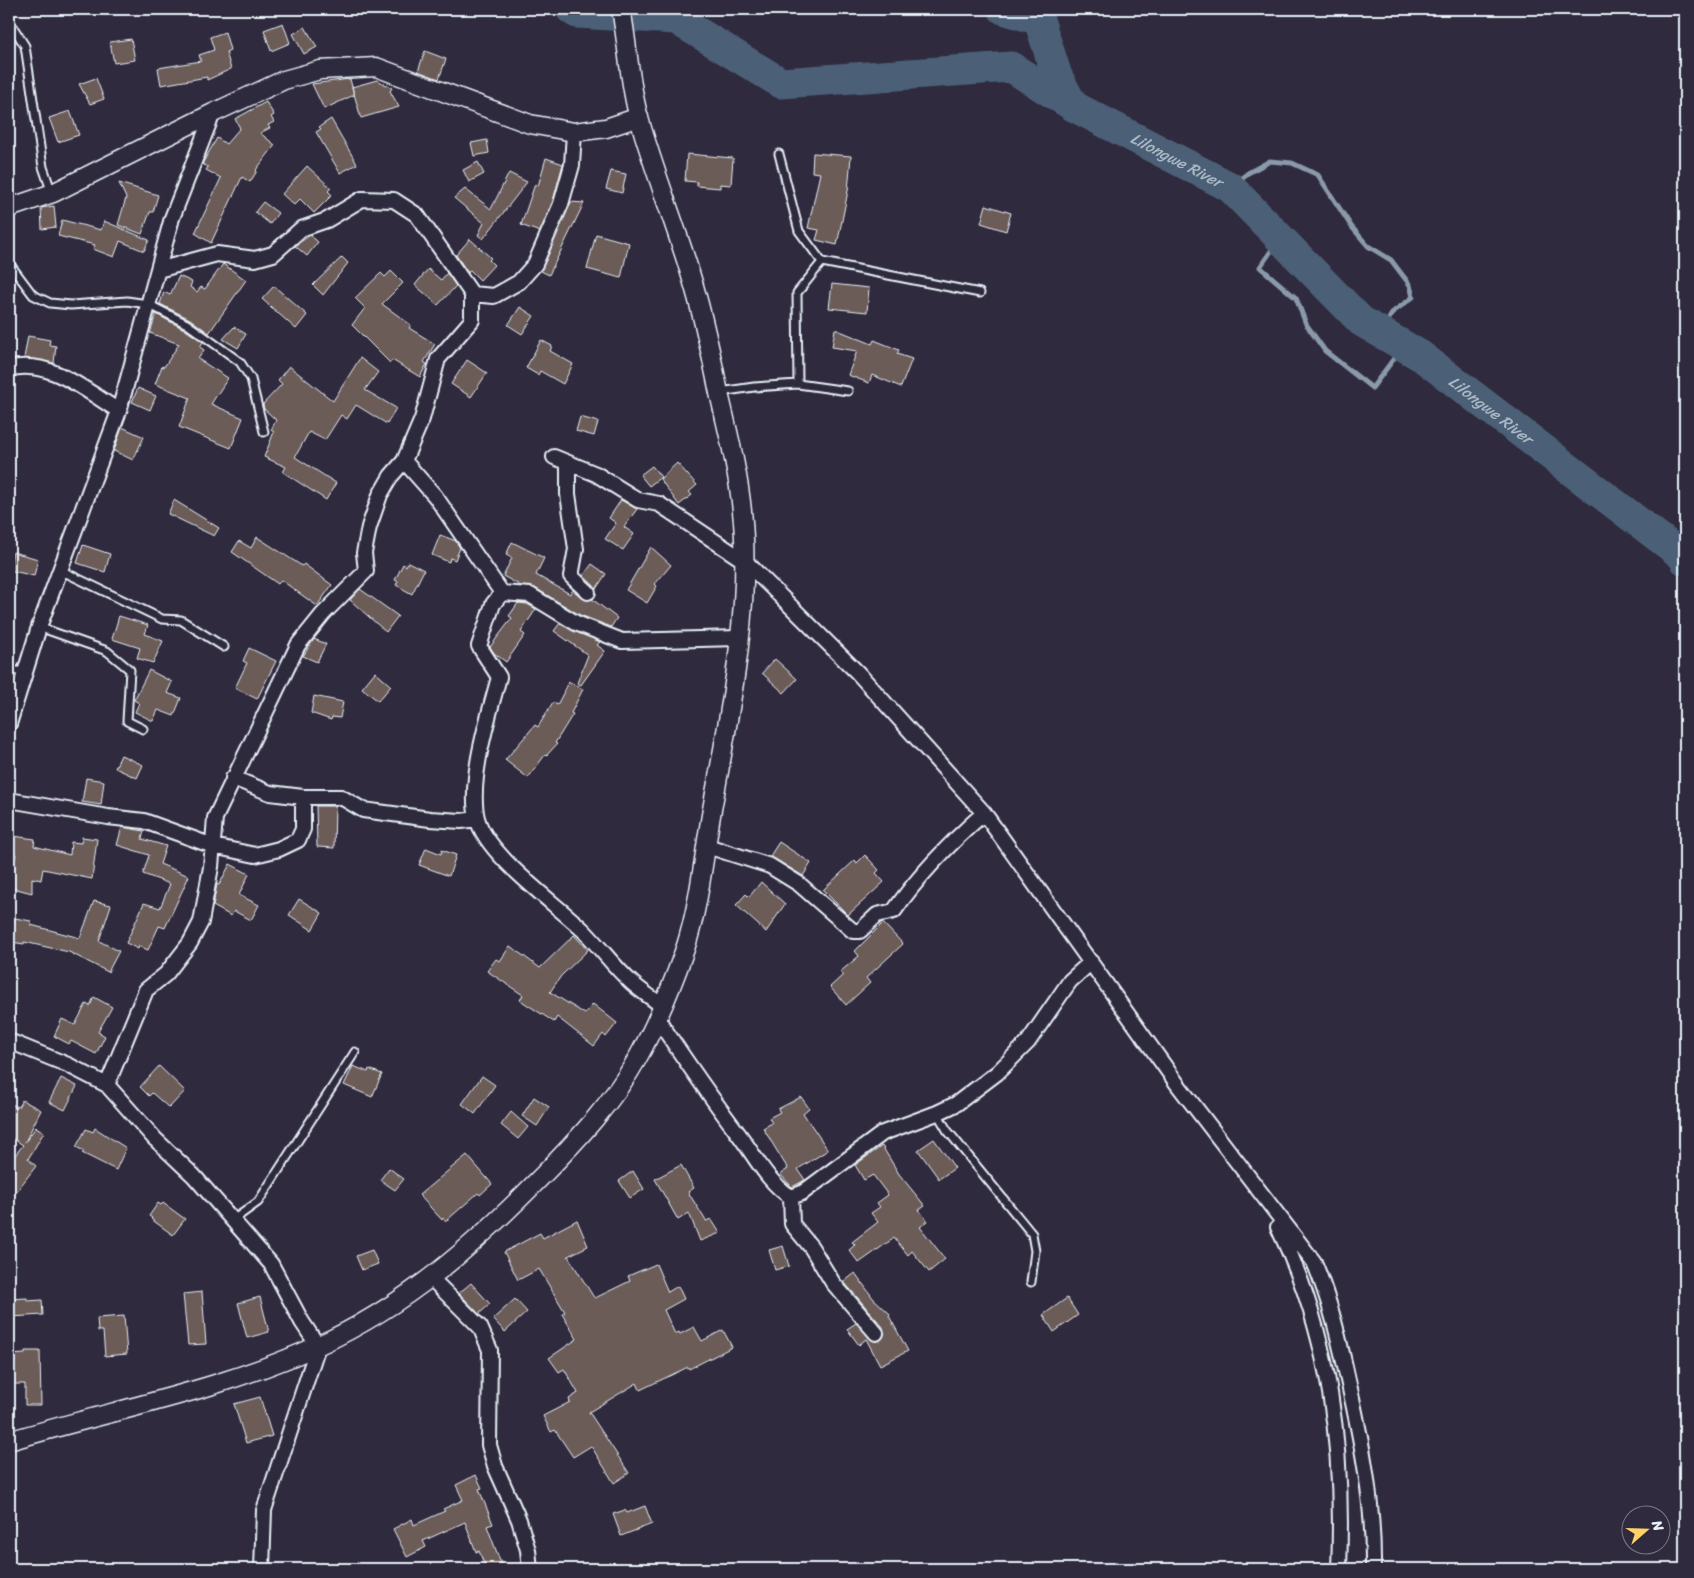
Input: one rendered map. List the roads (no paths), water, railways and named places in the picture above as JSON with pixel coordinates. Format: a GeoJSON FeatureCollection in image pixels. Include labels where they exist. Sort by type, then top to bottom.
{"type":"FeatureCollection","features":[{"type":"Feature","properties":{"kind":"street"},"geometry":{"type":"LineString","coordinates":[[9,1442],[78,1421],[192,1393],[255,1371],[318,1346],[400,1301],[471,1245],[513,1205],[601,1111],[636,1061],[660,1012],[685,947],[707,846],[739,638],[746,562],[742,509],[719,392],[693,282],[639,117],[621,9]]}},
{"type":"Feature","properties":{"kind":"street"},"geometry":{"type":"LineString","coordinates":[[9,208],[52,193],[213,113],[301,74],[320,70],[376,67],[530,124],[574,132],[606,128],[639,117]]}},
{"type":"Feature","properties":{"kind":"street"},"geometry":{"type":"LineString","coordinates":[[9,724],[39,628],[119,411],[172,218],[213,113]]}},
{"type":"Feature","properties":{"kind":"street"},"geometry":{"type":"LineString","coordinates":[[472,294],[494,296],[519,282],[535,264],[568,180],[572,165],[574,132]]}},
{"type":"Feature","properties":{"kind":"street"},"geometry":{"type":"LineString","coordinates":[[106,1085],[146,990],[166,974],[190,943],[200,922],[213,846],[214,818],[233,778],[298,645],[323,614],[366,571],[366,544],[380,495],[391,476],[404,461],[422,419],[438,359],[472,320],[472,294],[417,214],[394,200],[362,199],[327,220],[301,229],[273,254],[254,259],[217,254],[158,270]]}},
{"type":"Feature","properties":{"kind":"street"},"geometry":{"type":"LineString","coordinates":[[9,369],[22,366],[50,370],[119,411]]}},
{"type":"Feature","properties":{"kind":"street"},"geometry":{"type":"LineString","coordinates":[[554,457],[596,474],[638,500],[659,504],[746,562],[858,673],[984,813],[1124,1011],[1267,1204],[1314,1262],[1326,1291],[1359,1428],[1370,1492],[1373,1569]]}},
{"type":"Feature","properties":{"kind":"street"},"geometry":{"type":"LineString","coordinates":[[404,461],[435,496],[502,593]]}},
{"type":"Feature","properties":{"kind":"street"},"geometry":{"type":"LineString","coordinates":[[568,463],[568,494],[576,550],[571,576],[588,592]]}},
{"type":"Feature","properties":{"kind":"street"},"geometry":{"type":"LineString","coordinates":[[502,593],[530,595],[576,623],[622,640],[739,638]]}},
{"type":"Feature","properties":{"kind":"street"},"geometry":{"type":"LineString","coordinates":[[502,593],[493,604],[479,646],[499,677],[482,745],[477,776],[475,798],[477,819],[489,843],[532,885],[583,930],[660,1012],[708,1095],[764,1170],[781,1190],[791,1197]]}},
{"type":"Feature","properties":{"kind":"street"},"geometry":{"type":"LineString","coordinates":[[233,778],[270,792],[303,797],[341,798],[363,810],[389,815],[460,821],[477,819]]}},
{"type":"Feature","properties":{"kind":"street"},"geometry":{"type":"LineString","coordinates":[[9,800],[108,818],[144,821],[213,846],[255,855],[279,849],[298,840],[303,829],[303,797]]}},
{"type":"Feature","properties":{"kind":"street"},"geometry":{"type":"LineString","coordinates":[[707,846],[770,866],[799,884],[853,931],[860,931],[877,915],[894,912],[913,884],[960,834],[984,813]]}},
{"type":"Feature","properties":{"kind":"street"},"geometry":{"type":"LineString","coordinates":[[791,1197],[802,1193],[883,1133],[956,1104],[1003,1067],[1028,1042],[1070,981],[1091,962]]}},
{"type":"Feature","properties":{"kind":"street"},"geometry":{"type":"LineString","coordinates":[[9,1041],[85,1072],[106,1085],[233,1220],[271,1264],[302,1322],[318,1346]]}},
{"type":"Feature","properties":{"kind":"street"},"geometry":{"type":"LineString","coordinates":[[791,1197],[792,1224],[811,1247],[833,1283],[876,1333]]}},
{"type":"Feature","properties":{"kind":"street"},"geometry":{"type":"LineString","coordinates":[[1267,1204],[1297,1266],[1318,1337],[1335,1414],[1341,1481],[1339,1569]]}},
{"type":"Feature","properties":{"kind":"street"},"geometry":{"type":"LineString","coordinates":[[431,1278],[480,1327],[490,1350],[489,1445],[494,1466],[519,1520],[528,1550],[530,1569]]}},
{"type":"Feature","properties":{"kind":"street"},"geometry":{"type":"LineString","coordinates":[[262,1569],[264,1510],[318,1346]]}},
{"type":"Feature","properties":{"kind":"lane"},"geometry":{"type":"LineString","coordinates":[[9,21],[25,46],[43,167],[52,193]]}},
{"type":"Feature","properties":{"kind":"lane"},"geometry":{"type":"LineString","coordinates":[[779,154],[799,231],[822,262],[980,293]]}},
{"type":"Feature","properties":{"kind":"lane"},"geometry":{"type":"LineString","coordinates":[[798,384],[797,293],[822,262]]}},
{"type":"Feature","properties":{"kind":"lane"},"geometry":{"type":"LineString","coordinates":[[9,263],[33,295],[50,303],[71,304],[126,301],[148,304],[187,324],[240,362],[251,379],[264,432]]}},
{"type":"Feature","properties":{"kind":"lane"},"geometry":{"type":"LineString","coordinates":[[719,392],[798,384],[848,391]]}},
{"type":"Feature","properties":{"kind":"lane"},"geometry":{"type":"LineString","coordinates":[[60,570],[162,619],[181,620],[224,647]]}},
{"type":"Feature","properties":{"kind":"lane"},"geometry":{"type":"LineString","coordinates":[[39,628],[107,651],[130,670],[127,721],[143,729]]}},
{"type":"Feature","properties":{"kind":"lane"},"geometry":{"type":"LineString","coordinates":[[9,670],[25,672]]}},
{"type":"Feature","properties":{"kind":"lane"},"geometry":{"type":"LineString","coordinates":[[233,1220],[258,1202],[355,1052]]}},
{"type":"Feature","properties":{"kind":"lane"},"geometry":{"type":"LineString","coordinates":[[937,1113],[947,1130],[1032,1234],[1035,1251],[1031,1282]]}},
{"type":"Feature","properties":{"kind":"waterway","name":"Lilongwe River"},"geometry":{"type":"LineString","coordinates":[[571,9],[577,13],[676,19],[781,83],[1011,67],[1073,106],[1230,187],[1361,321],[1421,356],[1683,556],[1685,560]]}},
{"type":"Feature","properties":{"kind":"waterway"},"geometry":{"type":"LineString","coordinates":[[1003,9],[1039,20],[1057,76],[1073,106]]}},
{"type":"Feature","properties":{"kind":"waterway"},"geometry":{"type":"LineString","coordinates":[[1230,187],[1248,173],[1270,161],[1292,163],[1318,175],[1351,226],[1368,246],[1391,260],[1410,285],[1413,297],[1393,312],[1381,332]]}},
{"type":"Feature","properties":{"kind":"waterway"},"geometry":{"type":"LineString","coordinates":[[1280,238],[1260,267],[1296,298],[1306,324],[1325,351],[1372,388],[1398,353],[1408,348]]}}]}
